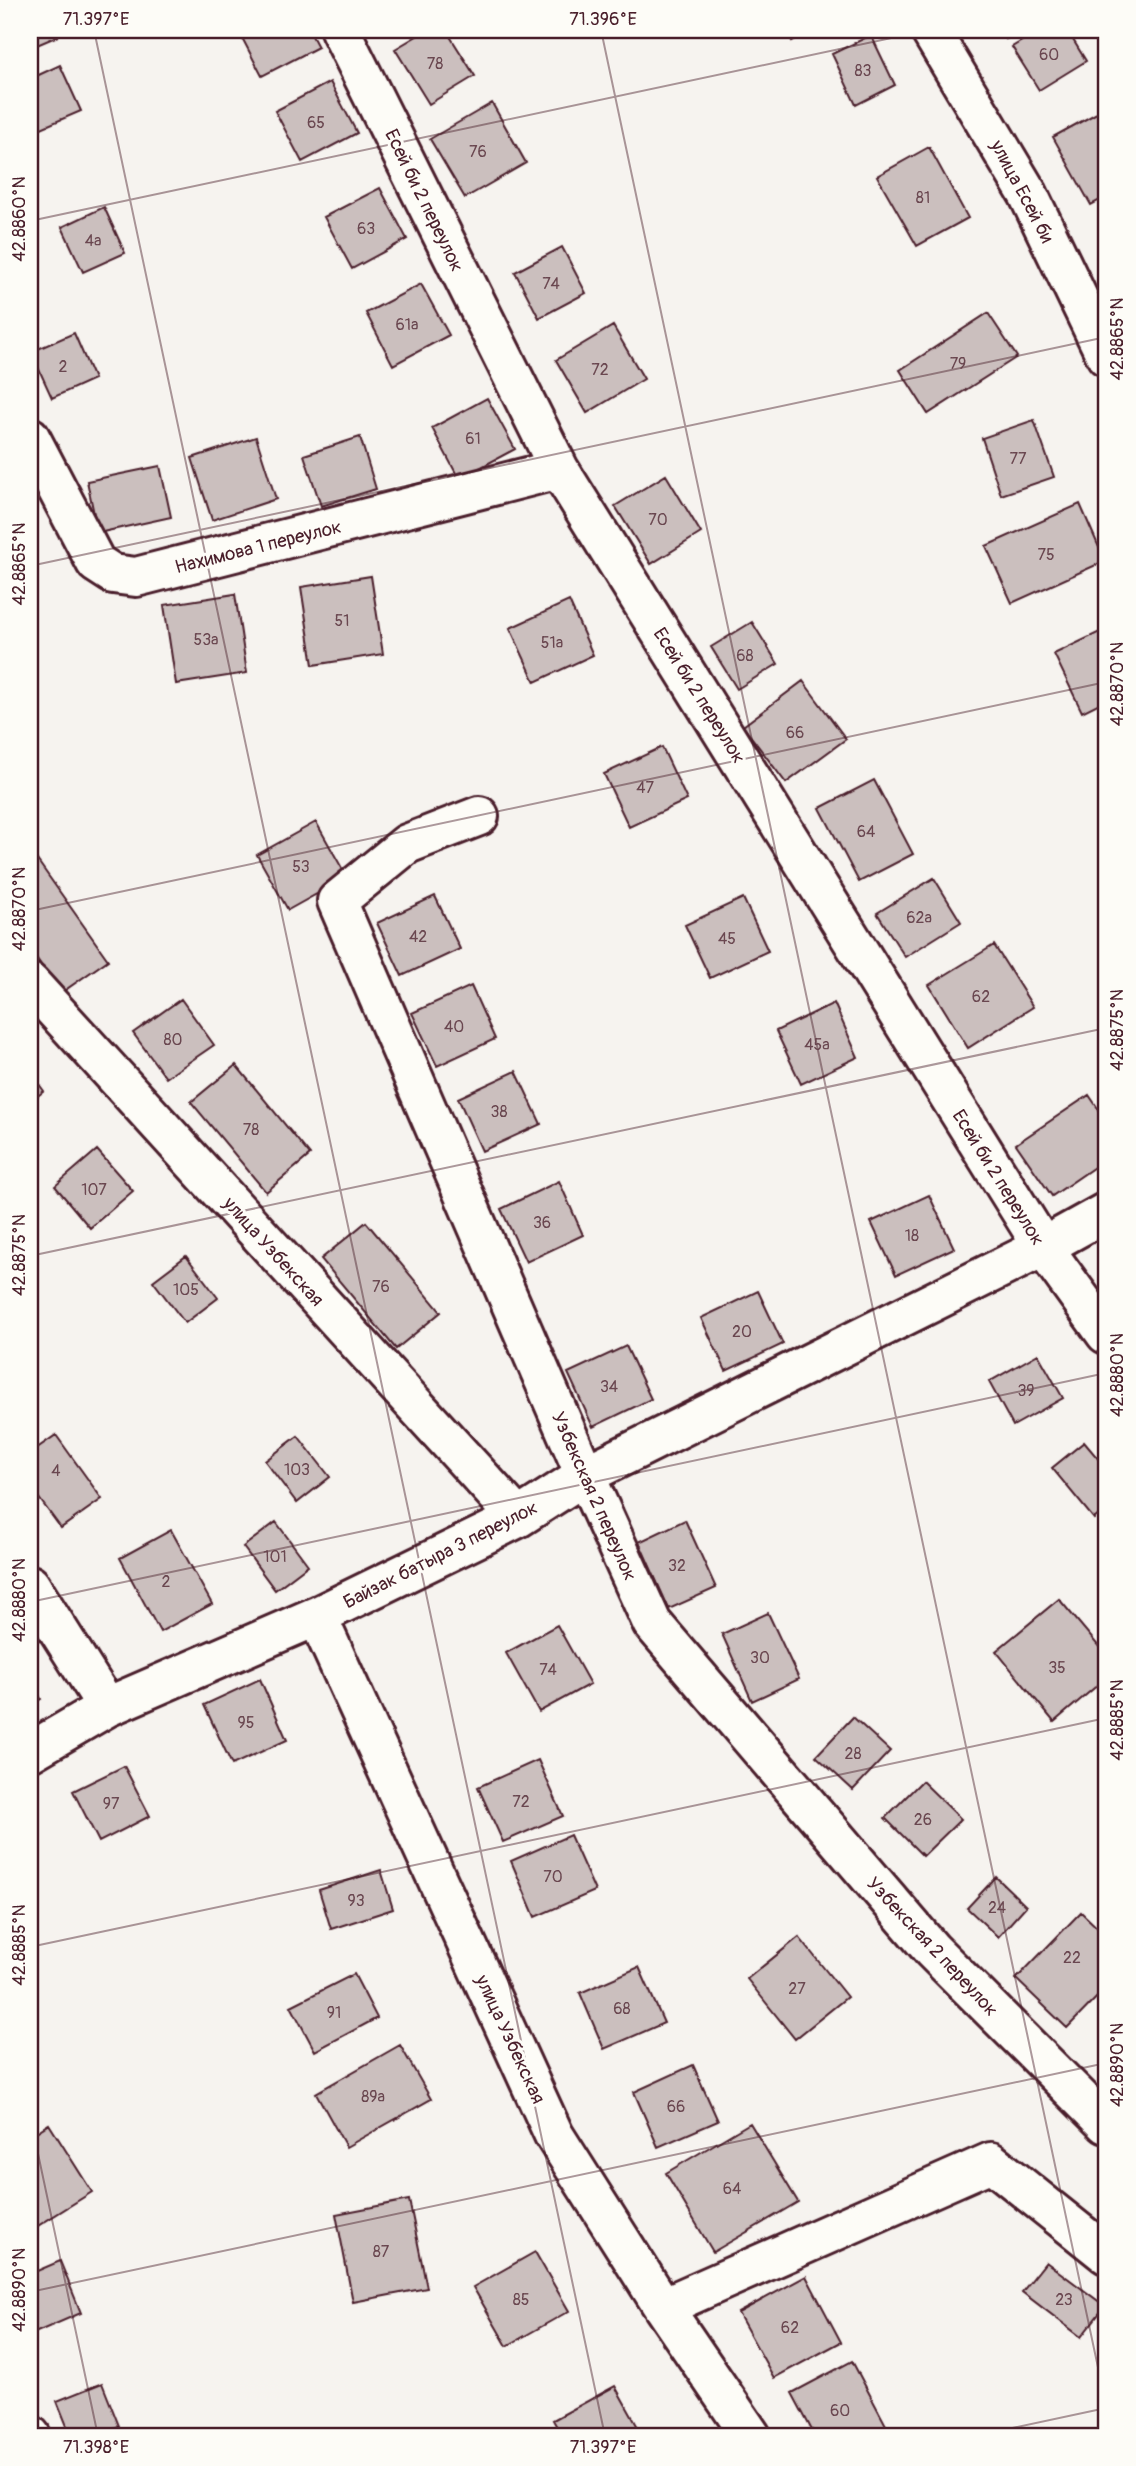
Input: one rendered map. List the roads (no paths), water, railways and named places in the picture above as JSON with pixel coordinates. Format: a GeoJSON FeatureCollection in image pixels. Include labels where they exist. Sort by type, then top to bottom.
{"type":"FeatureCollection","features":[{"type":"Feature","properties":{"kind":"street","name":"Есей би 2 переулок"},"geometry":{"type":"LineString","coordinates":[[340,30],[559,470],[1043,1247],[1106,1334]]}},
{"type":"Feature","properties":{"kind":"street","name":"улица Есей би"},"geometry":{"type":"LineString","coordinates":[[930,30],[1028,194],[1106,356]]}},
{"type":"Feature","properties":{"kind":"street","name":"Нахимова 1 переулок"},"geometry":{"type":"LineString","coordinates":[[30,437],[96,563],[113,574],[136,577],[559,470]]}},
{"type":"Feature","properties":{"kind":"street","name":"Узбекская 2 переулок"},"geometry":{"type":"LineString","coordinates":[[479,816],[407,844],[337,901],[585,1475],[652,1623],[932,1950],[1106,2124]]}},
{"type":"Feature","properties":{"kind":"street","name":"улица Узбекская"},"geometry":{"type":"LineString","coordinates":[[30,983],[518,1518]]}},
{"type":"Feature","properties":{"kind":"street","name":"Байзак батыра 3 переулок"},"geometry":{"type":"LineString","coordinates":[[30,1752],[107,1707],[317,1616],[518,1518],[585,1475],[1043,1247],[1106,1212]]}},
{"type":"Feature","properties":{"kind":"street"},"geometry":{"type":"LineString","coordinates":[[30,1584],[107,1707]]}},
{"type":"Feature","properties":{"kind":"street","name":"улица Узбекская"},"geometry":{"type":"LineString","coordinates":[[317,1616],[554,2135],[663,2307],[751,2436]]}},
{"type":"Feature","properties":{"kind":"street"},"geometry":{"type":"LineString","coordinates":[[663,2307],[991,2162],[1106,2254]]}}]}
